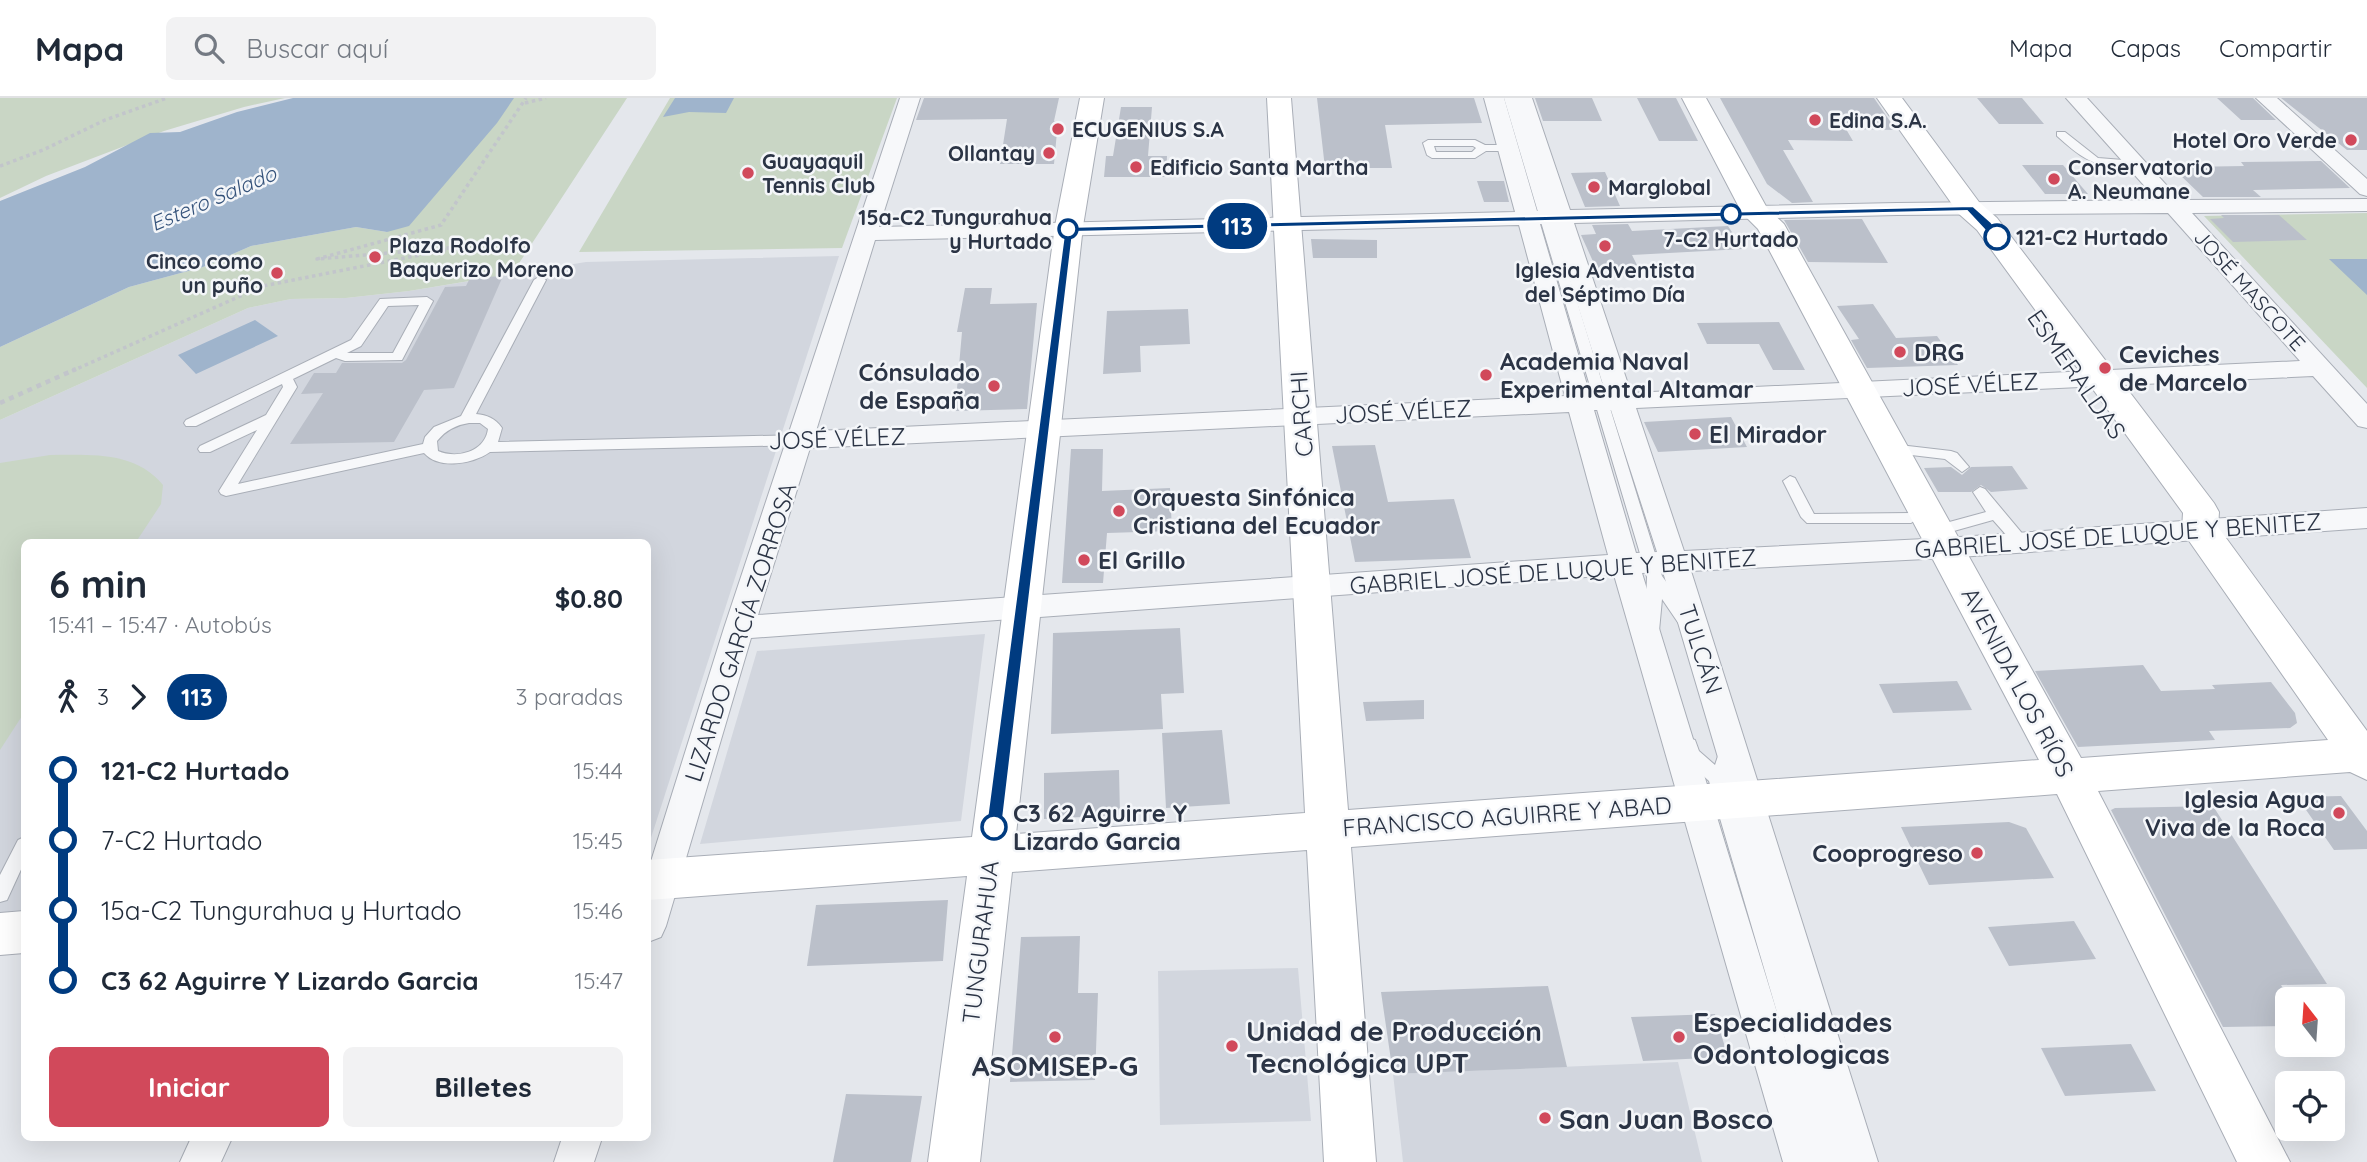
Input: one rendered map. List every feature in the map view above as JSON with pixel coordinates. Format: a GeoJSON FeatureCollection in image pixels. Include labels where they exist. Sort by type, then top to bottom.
{"type":"FeatureCollection","features":[{"type":"Feature","properties":{"kind":"main road","name":"TUNGURAHUA"},"geometry":{"type":"LineString","coordinates":[[954,1162],[1068,229],[1091,98]]}},
{"type":"Feature","properties":{"kind":"main road","name":"CARCHI"},"geometry":{"type":"LineString","coordinates":[[1279,98],[1350,1162]]}},
{"type":"Feature","properties":{"kind":"main road","name":"AVENIDA LOS RÍOS"},"geometry":{"type":"LineString","coordinates":[[1694,98],[1756,213],[1754,225],[1850,389],[2264,1162]]}},
{"type":"Feature","properties":{"kind":"main road","name":"ESMERALDAS"},"geometry":{"type":"LineString","coordinates":[[1889,98],[1969,208],[1969,223],[2201,512],[2200,529],[2365,757]]}},
{"type":"Feature","properties":{"kind":"main road","name":"AVENIDA LOS RÍOS"},"geometry":{"type":"LineString","coordinates":[[1850,389],[1891,449],[1930,536]]}},
{"type":"Feature","properties":{"kind":"main road","name":"FRANCISCO AGUIRRE Y ABAD"},"geometry":{"type":"LineString","coordinates":[[656,874],[992,845],[1715,793],[2059,777],[2365,757]]}},
{"type":"Feature","properties":{"kind":"main road","name":"AVENIDA LOS RÍOS"},"geometry":{"type":"LineString","coordinates":[[2059,777],[2237,1162]]}},
{"type":"Feature","properties":{"kind":"main road"},"geometry":{"type":"LineString","coordinates":[[0,934],[21,932]]}},
{"type":"Feature","properties":{"kind":"street","name":"LIZARDO GARCÍA ZORROSA"},"geometry":{"type":"LineString","coordinates":[[651,906],[656,874],[801,440],[909,98]]}},
{"type":"Feature","properties":{"kind":"street","name":"TULCÁN"},"geometry":{"type":"LineString","coordinates":[[1494,98],[1508,148],[1545,218],[1651,567],[1701,645],[1715,793],[1858,1162]]}},
{"type":"Feature","properties":{"kind":"street","name":"TULCÁN"},"geometry":{"type":"LineString","coordinates":[[1522,98],[1545,218],[1651,567],[1715,793],[1803,1162]]}},
{"type":"Feature","properties":{"kind":"street","name":"JOSÉ MASCOTE"},"geometry":{"type":"LineString","coordinates":[[2076,98],[2367,420]]}},
{"type":"Feature","properties":{"kind":"street"},"geometry":{"type":"LineString","coordinates":[[2266,98],[2367,190]]}},
{"type":"Feature","properties":{"kind":"street"},"geometry":{"type":"LineString","coordinates":[[865,234],[1969,208],[2367,205]]}},
{"type":"Feature","properties":{"kind":"street","name":"JOSÉ VÉLEZ"},"geometry":{"type":"LineString","coordinates":[[801,440],[2320,368]]}},
{"type":"Feature","properties":{"kind":"street","name":"GABRIEL JOSÉ DE LUQUE Y BENITEZ"},"geometry":{"type":"LineString","coordinates":[[739,628],[1651,567],[1930,536],[2021,542],[2367,518]]}},
{"type":"Feature","properties":{"kind":"street"},"geometry":{"type":"LineString","coordinates":[[200,1162],[210,1141]]}},
{"type":"Feature","properties":{"kind":"street"},"geometry":{"type":"LineString","coordinates":[[574,1162],[581,1141]]}},
{"type":"Feature","properties":{"kind":"lane"},"geometry":{"type":"LineString","coordinates":[[1508,98],[1545,218]]}},
{"type":"Feature","properties":{"kind":"lane"},"geometry":{"type":"LineString","coordinates":[[2061,134],[2091,161],[2105,165],[2136,164]]}},
{"type":"Feature","properties":{"kind":"lane"},"geometry":{"type":"LineString","coordinates":[[1483,148],[1508,148]]}},
{"type":"Feature","properties":{"kind":"lane"},"geometry":{"type":"LineString","coordinates":[[466,419],[540,280]]}},
{"type":"Feature","properties":{"kind":"lane"},"geometry":{"type":"LineString","coordinates":[[191,423],[356,343],[384,302],[427,301],[397,357],[345,357],[338,353]]}},
{"type":"Feature","properties":{"kind":"lane"},"geometry":{"type":"LineString","coordinates":[[286,378],[290,387],[226,491],[429,447],[430,440],[443,426],[466,419],[484,419],[495,428],[495,434],[486,447]]}},
{"type":"Feature","properties":{"kind":"lane"},"geometry":{"type":"LineString","coordinates":[[205,449],[271,418]]}},
{"type":"Feature","properties":{"kind":"lane","name":"JOSÉ VÉLEZ"},"geometry":{"type":"LineString","coordinates":[[429,447],[437,457],[456,459],[467,457],[486,447],[801,440]]}},
{"type":"Feature","properties":{"kind":"lane"},"geometry":{"type":"LineString","coordinates":[[1891,449],[1946,454],[1952,456],[1962,467]]}},
{"type":"Feature","properties":{"kind":"lane"},"geometry":{"type":"LineString","coordinates":[[1790,481],[1808,517],[1812,519],[1930,536],[1994,512]]}},
{"type":"Feature","properties":{"kind":"lane"},"geometry":{"type":"LineString","coordinates":[[1980,492],[2021,542]]}},
{"type":"Feature","properties":{"kind":"lane"},"geometry":{"type":"LineString","coordinates":[[1651,567],[1686,622],[1728,757],[1715,793],[1832,1162]]}},
{"type":"Feature","properties":{"kind":"lane"},"geometry":{"type":"LineString","coordinates":[[0,894],[21,851]]}},
{"type":"Feature","properties":{"kind":"path"},"geometry":{"type":"LineString","coordinates":[[0,166],[43,150],[105,120],[167,98]]}},
{"type":"Feature","properties":{"kind":"path"},"geometry":{"type":"LineString","coordinates":[[0,403],[263,286],[460,247],[317,259],[441,225],[525,101],[546,98]]}},
{"type":"Feature","properties":{"kind":"shaded area"},"geometry":{"type":"Polygon","coordinates":[[[839,256],[651,838],[651,539],[21,539],[21,912],[0,914],[0,420],[248,308],[291,299],[346,298],[409,291],[586,262],[839,256]]]}},
{"type":"Feature","properties":{"kind":"shaded area"},"geometry":{"type":"Polygon","coordinates":[[[985,634],[961,821],[700,844],[757,651],[985,634]]]}},
{"type":"Feature","properties":{"kind":"shaded area","name":"Unidad de Producción Tecnológica UPT"},"geometry":{"type":"Polygon","coordinates":[[[1298,968],[1311,1121],[1160,1125],[1158,971],[1298,968]]]}},
{"type":"Feature","properties":{"kind":"shaded area","name":"San Juan Bosco"},"geometry":{"type":"Polygon","coordinates":[[[1678,1062],[1702,1162],[1403,1162],[1393,1074],[1678,1062]]]}},
{"type":"Feature","properties":{"kind":"green space"},"geometry":{"type":"Polygon","coordinates":[[[0,98],[285,98],[244,107],[164,131],[46,176],[0,198],[0,98]]]}},
{"type":"Feature","properties":{"kind":"green space","name":"Plaza Rodolfo Baquerizo Moreno"},"geometry":{"type":"Polygon","coordinates":[[[512,98],[627,98],[512,274],[409,291],[346,298],[291,299],[248,308],[0,420],[0,347],[129,287],[203,267],[251,246],[356,227],[387,232],[512,98]]]}},
{"type":"Feature","properties":{"kind":"green space","name":"Guayaquil Tennis Club"},"geometry":{"type":"Polygon","coordinates":[[[670,98],[897,98],[842,248],[579,252],[670,98]]]}},
{"type":"Feature","properties":{"kind":"green space"},"geometry":{"type":"Polygon","coordinates":[[[2367,213],[2367,388],[2204,216],[2367,213]]]}},
{"type":"Feature","properties":{"kind":"green space"},"geometry":{"type":"Polygon","coordinates":[[[50,455],[111,457],[139,466],[163,485],[161,504],[138,539],[21,539],[21,718],[0,750],[0,463],[50,455]]]}},
{"type":"Feature","properties":{"kind":"water","name":"Estero Salado"},"geometry":{"type":"Polygon","coordinates":[[[293,98],[514,98],[497,123],[409,226],[387,232],[356,227],[251,246],[203,267],[129,287],[0,347],[0,201],[85,167],[150,133],[180,132],[237,112],[293,98]]]}},
{"type":"Feature","properties":{"kind":"water"},"geometry":{"type":"Polygon","coordinates":[[[675,98],[734,98],[726,113],[689,112],[663,117],[675,98]]]}},
{"type":"Feature","properties":{"kind":"water"},"geometry":{"type":"Polygon","coordinates":[[[2329,259],[2367,259],[2367,295],[2329,259]]]}},
{"type":"Feature","properties":{"kind":"water"},"geometry":{"type":"Polygon","coordinates":[[[255,320],[278,336],[196,374],[178,355],[255,320]]]}},
{"type":"Feature","properties":{"kind":"building"},"geometry":{"type":"Polygon","coordinates":[[[924,98],[1059,98],[1054,121],[1058,121],[1054,164],[1000,164],[1007,119],[916,120],[924,98]]]}},
{"type":"Feature","properties":{"kind":"building"},"geometry":{"type":"Polygon","coordinates":[[[1317,98],[1474,98],[1482,123],[1385,125],[1392,168],[1325,168],[1317,98]]]}},
{"type":"Feature","properties":{"kind":"building"},"geometry":{"type":"Polygon","coordinates":[[[1535,98],[1592,98],[1602,121],[1543,121],[1535,98]]]}},
{"type":"Feature","properties":{"kind":"building"},"geometry":{"type":"Polygon","coordinates":[[[1637,98],[1676,98],[1698,141],[1659,141],[1637,98]]]}},
{"type":"Feature","properties":{"kind":"building"},"geometry":{"type":"Polygon","coordinates":[[[1720,98],[1874,98],[1896,130],[1846,129],[1853,141],[1788,140],[1794,150],[1783,150],[1813,202],[1792,203],[1767,184],[1720,98]]]}},
{"type":"Feature","properties":{"kind":"building"},"geometry":{"type":"Polygon","coordinates":[[[1977,98],[2022,98],[2044,124],[1999,124],[1977,98]]]}},
{"type":"Feature","properties":{"kind":"building"},"geometry":{"type":"Polygon","coordinates":[[[2217,98],[2253,98],[2276,120],[2241,120],[2217,98]]]}},
{"type":"Feature","properties":{"kind":"building"},"geometry":{"type":"Polygon","coordinates":[[[2281,98],[2367,98],[2367,150],[2347,150],[2281,98]]]}},
{"type":"Feature","properties":{"kind":"building"},"geometry":{"type":"Polygon","coordinates":[[[1121,107],[1152,107],[1148,156],[1167,156],[1166,177],[1104,177],[1106,156],[1113,156],[1121,107]]]}},
{"type":"Feature","properties":{"kind":"building"},"geometry":{"type":"Polygon","coordinates":[[[2321,161],[2350,188],[2253,190],[2261,197],[2203,197],[2177,172],[2190,171],[2186,167],[2244,166],[2241,162],[2321,161]]]}},
{"type":"Feature","properties":{"kind":"building","name":"Conservatorio A. Neumane"},"geometry":{"type":"Polygon","coordinates":[[[2022,165],[2063,165],[2088,194],[2045,194],[2022,165]]]}},
{"type":"Feature","properties":{"kind":"building","name":"Marglobal"},"geometry":{"type":"Polygon","coordinates":[[[1605,172],[1620,206],[1585,207],[1571,173],[1605,172]]]}},
{"type":"Feature","properties":{"kind":"building"},"geometry":{"type":"Polygon","coordinates":[[[1477,181],[1504,181],[1509,202],[1484,202],[1477,181]]]}},
{"type":"Feature","properties":{"kind":"building"},"geometry":{"type":"Polygon","coordinates":[[[2221,215],[2279,215],[2307,240],[2233,242],[2210,219],[2224,218],[2221,215]]]}},
{"type":"Feature","properties":{"kind":"building"},"geometry":{"type":"Polygon","coordinates":[[[1862,219],[1888,263],[1808,262],[1784,220],[1862,219]]]}},
{"type":"Feature","properties":{"kind":"building"},"geometry":{"type":"Polygon","coordinates":[[[1628,224],[1632,231],[1728,226],[1743,249],[1632,255],[1638,267],[1596,268],[1581,235],[1596,234],[1592,225],[1628,224]]]}},
{"type":"Feature","properties":{"kind":"building"},"geometry":{"type":"Polygon","coordinates":[[[1311,239],[1377,240],[1377,258],[1313,258],[1311,239]]]}},
{"type":"Feature","properties":{"kind":"building"},"geometry":{"type":"Polygon","coordinates":[[[503,276],[454,388],[424,390],[394,442],[290,444],[323,393],[301,394],[314,373],[336,373],[342,363],[402,363],[445,287],[466,286],[470,278],[503,276]]]}},
{"type":"Feature","properties":{"kind":"building"},"geometry":{"type":"Polygon","coordinates":[[[965,288],[992,288],[990,304],[1037,303],[1027,409],[955,411],[962,332],[957,332],[965,288]]]}},
{"type":"Feature","properties":{"kind":"building","name":"DRG"},"geometry":{"type":"Polygon","coordinates":[[[1873,304],[1896,338],[1937,336],[1958,365],[1867,368],[1851,340],[1859,339],[1837,306],[1873,304]]]}},
{"type":"Feature","properties":{"kind":"building"},"geometry":{"type":"Polygon","coordinates":[[[1188,309],[1190,344],[1140,346],[1141,372],[1103,374],[1107,311],[1188,309]]]}},
{"type":"Feature","properties":{"kind":"building"},"geometry":{"type":"Polygon","coordinates":[[[1779,322],[1805,370],[1773,370],[1759,344],[1707,344],[1697,323],[1779,322]]]}},
{"type":"Feature","properties":{"kind":"building","name":"El Mirador"},"geometry":{"type":"Polygon","coordinates":[[[1731,417],[1747,447],[1658,452],[1644,422],[1731,417]]]}},
{"type":"Feature","properties":{"kind":"building"},"geometry":{"type":"Polygon","coordinates":[[[1375,445],[1388,502],[1454,499],[1471,558],[1355,562],[1332,446],[1375,445]]]}},
{"type":"Feature","properties":{"kind":"building"},"geometry":{"type":"Polygon","coordinates":[[[1071,449],[1103,449],[1102,491],[1170,488],[1172,531],[1107,533],[1103,583],[1062,583],[1071,449]]]}},
{"type":"Feature","properties":{"kind":"building"},"geometry":{"type":"Polygon","coordinates":[[[2012,466],[2028,489],[1991,492],[1981,485],[1971,492],[1938,492],[1924,468],[1951,467],[1962,475],[1971,467],[2012,466]]]}},
{"type":"Feature","properties":{"kind":"building"},"geometry":{"type":"Polygon","coordinates":[[[1180,628],[1184,693],[1161,694],[1163,729],[1051,734],[1053,633],[1180,628]]]}},
{"type":"Feature","properties":{"kind":"building"},"geometry":{"type":"Polygon","coordinates":[[[2143,665],[2161,691],[2215,689],[2212,685],[2271,682],[2295,713],[2297,723],[2290,728],[2209,731],[2215,740],[2078,747],[2035,671],[2143,665]]]}},
{"type":"Feature","properties":{"kind":"building"},"geometry":{"type":"Polygon","coordinates":[[[1957,681],[1972,710],[1893,713],[1879,684],[1957,681]]]}},
{"type":"Feature","properties":{"kind":"building"},"geometry":{"type":"Polygon","coordinates":[[[1424,700],[1424,719],[1366,721],[1363,702],[1424,700]]]}},
{"type":"Feature","properties":{"kind":"building"},"geometry":{"type":"Polygon","coordinates":[[[1222,730],[1230,804],[1166,808],[1162,733],[1222,730]]]}},
{"type":"Feature","properties":{"kind":"building"},"geometry":{"type":"Polygon","coordinates":[[[1119,770],[1120,815],[1044,819],[1044,773],[1119,770]]]}},
{"type":"Feature","properties":{"kind":"building"},"geometry":{"type":"Polygon","coordinates":[[[2341,796],[2367,831],[2367,849],[2334,850],[2297,797],[2341,796]]]}},
{"type":"Feature","properties":{"kind":"building"},"geometry":{"type":"Polygon","coordinates":[[[2213,806],[2327,984],[2275,987],[2275,1026],[2223,1027],[2111,810],[2213,806]]]}},
{"type":"Feature","properties":{"kind":"building","name":"Cooprogreso"},"geometry":{"type":"Polygon","coordinates":[[[2009,822],[2026,828],[2054,878],[1929,885],[1901,827],[2009,822]]]}},
{"type":"Feature","properties":{"kind":"building"},"geometry":{"type":"Polygon","coordinates":[[[948,900],[943,961],[807,966],[816,905],[948,900]]]}},
{"type":"Feature","properties":{"kind":"building"},"geometry":{"type":"Polygon","coordinates":[[[2074,921],[2096,959],[2009,966],[1988,927],[2074,921]]]}},
{"type":"Feature","properties":{"kind":"building","name":"ASOMISEP-G"},"geometry":{"type":"Polygon","coordinates":[[[1080,936],[1078,993],[1098,993],[1095,1080],[1010,1082],[1021,937],[1080,936]]]}},
{"type":"Feature","properties":{"kind":"building"},"geometry":{"type":"Polygon","coordinates":[[[1548,986],[1567,1067],[1393,1074],[1381,992],[1548,986]]]}},
{"type":"Feature","properties":{"kind":"building","name":"Especialidades Odontologicas"},"geometry":{"type":"Polygon","coordinates":[[[1715,1014],[1728,1057],[1643,1061],[1631,1017],[1715,1014]]]}},
{"type":"Feature","properties":{"kind":"building"},"geometry":{"type":"Polygon","coordinates":[[[2131,1044],[2156,1091],[2065,1096],[2041,1048],[2131,1044]]]}},
{"type":"Feature","properties":{"kind":"building"},"geometry":{"type":"Polygon","coordinates":[[[846,1094],[922,1096],[911,1162],[833,1162],[846,1094]]]}},
{"type":"Feature","properties":{"kind":"bus line","name":"113"},"geometry":{"type":"LineString","coordinates":[[994,827],[1068,229],[1969,208],[1997,237]]}},
{"type":"Feature","properties":{"kind":"place","name":"Edina S.A."},"geometry":{"type":"Point","coordinates":[1815,120]}},
{"type":"Feature","properties":{"kind":"place","name":"ECUGENIUS S.A"},"geometry":{"type":"Point","coordinates":[1058,129]}},
{"type":"Feature","properties":{"kind":"place","name":"Hotel Oro Verde"},"geometry":{"type":"Point","coordinates":[2351,140]}},
{"type":"Feature","properties":{"kind":"place","name":"Ollantay"},"geometry":{"type":"Point","coordinates":[1049,153]}},
{"type":"Feature","properties":{"kind":"place","name":"Edificio Santa Martha"},"geometry":{"type":"Point","coordinates":[1136,167]}},
{"type":"Feature","properties":{"kind":"place","name":"Guayaquil Tennis Club"},"geometry":{"type":"Point","coordinates":[748,173]}},
{"type":"Feature","properties":{"kind":"place","name":"Conservatorio A. Neumane"},"geometry":{"type":"Point","coordinates":[2054,179]}},
{"type":"Feature","properties":{"kind":"place","name":"Marglobal"},"geometry":{"type":"Point","coordinates":[1594,187]}},
{"type":"Feature","properties":{"kind":"place","name":"7-C2 Hurtado"},"geometry":{"type":"Point","coordinates":[1731,214]}},
{"type":"Feature","properties":{"kind":"place","name":"15a-C2 Tungurahua y Hurtado"},"geometry":{"type":"Point","coordinates":[1068,229]}},
{"type":"Feature","properties":{"kind":"place","name":"121-C2 Hurtado"},"geometry":{"type":"Point","coordinates":[1997,237]}},
{"type":"Feature","properties":{"kind":"place","name":"Iglesia Adventista del Séptimo Día"},"geometry":{"type":"Point","coordinates":[1605,246]}},
{"type":"Feature","properties":{"kind":"place","name":"Plaza Rodolfo Baquerizo Moreno"},"geometry":{"type":"Point","coordinates":[375,257]}},
{"type":"Feature","properties":{"kind":"place","name":"Cinco como un puño"},"geometry":{"type":"Point","coordinates":[277,273]}},
{"type":"Feature","properties":{"kind":"place","name":"DRG"},"geometry":{"type":"Point","coordinates":[1900,352]}},
{"type":"Feature","properties":{"kind":"place","name":"Ceviches de Marcelo"},"geometry":{"type":"Point","coordinates":[2105,368]}},
{"type":"Feature","properties":{"kind":"place","name":"Academia Naval Experimental Altamar"},"geometry":{"type":"Point","coordinates":[1486,375]}},
{"type":"Feature","properties":{"kind":"place","name":"Cónsulado de España"},"geometry":{"type":"Point","coordinates":[994,386]}},
{"type":"Feature","properties":{"kind":"place","name":"El Mirador"},"geometry":{"type":"Point","coordinates":[1695,434]}},
{"type":"Feature","properties":{"kind":"place","name":"Orquesta Sinfónica Cristiana del Ecuador"},"geometry":{"type":"Point","coordinates":[1119,511]}},
{"type":"Feature","properties":{"kind":"place","name":"El Grillo"},"geometry":{"type":"Point","coordinates":[1084,560]}},
{"type":"Feature","properties":{"kind":"place","name":"Iglesia Agua Viva de la Roca"},"geometry":{"type":"Point","coordinates":[2339,813]}},
{"type":"Feature","properties":{"kind":"place","name":"C3 62 Aguirre Y Lizardo Garcia"},"geometry":{"type":"Point","coordinates":[994,827]}},
{"type":"Feature","properties":{"kind":"place","name":"Cooprogreso"},"geometry":{"type":"Point","coordinates":[1977,853]}},
{"type":"Feature","properties":{"kind":"place","name":"ASOMISEP-G"},"geometry":{"type":"Point","coordinates":[1055,1037]}},
{"type":"Feature","properties":{"kind":"place","name":"Especialidades Odontologicas"},"geometry":{"type":"Point","coordinates":[1679,1037]}},
{"type":"Feature","properties":{"kind":"place","name":"Unidad de Producción Tecnológica UPT"},"geometry":{"type":"Point","coordinates":[1232,1046]}},
{"type":"Feature","properties":{"kind":"place","name":"San Juan Bosco"},"geometry":{"type":"Point","coordinates":[1545,1118]}}]}
